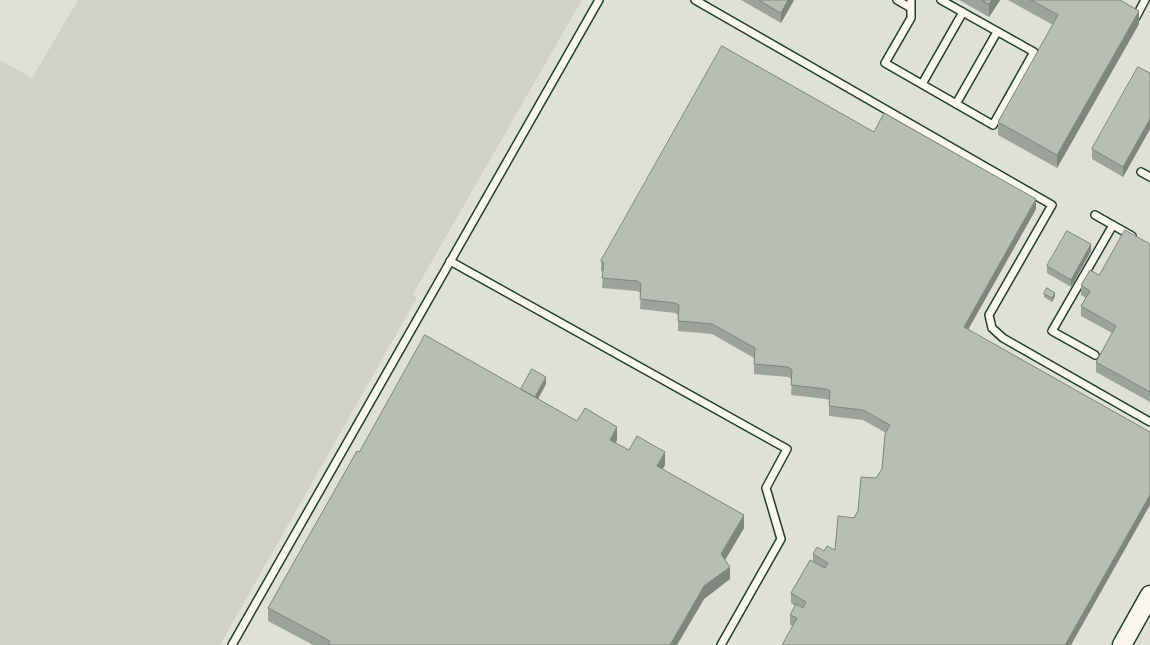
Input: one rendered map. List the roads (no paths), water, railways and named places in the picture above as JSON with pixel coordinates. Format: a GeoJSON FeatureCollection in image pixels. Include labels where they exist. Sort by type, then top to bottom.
{"type":"FeatureCollection","features":[{"type":"Feature","properties":{"kind":"street"},"geometry":{"type":"LineString","coordinates":[[1122,645],[1150,595]]}},
{"type":"Feature","properties":{"kind":"lane"},"geometry":{"type":"LineString","coordinates":[[235,644],[450,261],[599,0]]}},
{"type":"Feature","properties":{"kind":"lane"},"geometry":{"type":"LineString","coordinates":[[695,0],[1052,205],[989,315],[992,328],[1004,338],[1150,422]]}},
{"type":"Feature","properties":{"kind":"lane"},"geometry":{"type":"LineString","coordinates":[[897,0],[911,8]]}},
{"type":"Feature","properties":{"kind":"lane"},"geometry":{"type":"LineString","coordinates":[[911,0],[911,18],[885,63],[993,125],[1034,52],[942,0]]}},
{"type":"Feature","properties":{"kind":"lane"},"geometry":{"type":"LineString","coordinates":[[1136,17],[1145,0]]}},
{"type":"Feature","properties":{"kind":"lane"},"geometry":{"type":"LineString","coordinates":[[922,84],[963,12]]}},
{"type":"Feature","properties":{"kind":"lane"},"geometry":{"type":"LineString","coordinates":[[956,104],[997,32]]}},
{"type":"Feature","properties":{"kind":"lane"},"geometry":{"type":"LineString","coordinates":[[1142,172],[1150,177]]}},
{"type":"Feature","properties":{"kind":"lane"},"geometry":{"type":"LineString","coordinates":[[1095,215],[1138,239]]}},
{"type":"Feature","properties":{"kind":"lane"},"geometry":{"type":"LineString","coordinates":[[1094,355],[1052,331],[1113,225]]}},
{"type":"Feature","properties":{"kind":"lane"},"geometry":{"type":"LineString","coordinates":[[450,261],[787,449],[766,488],[781,539],[721,645]]}}]}
